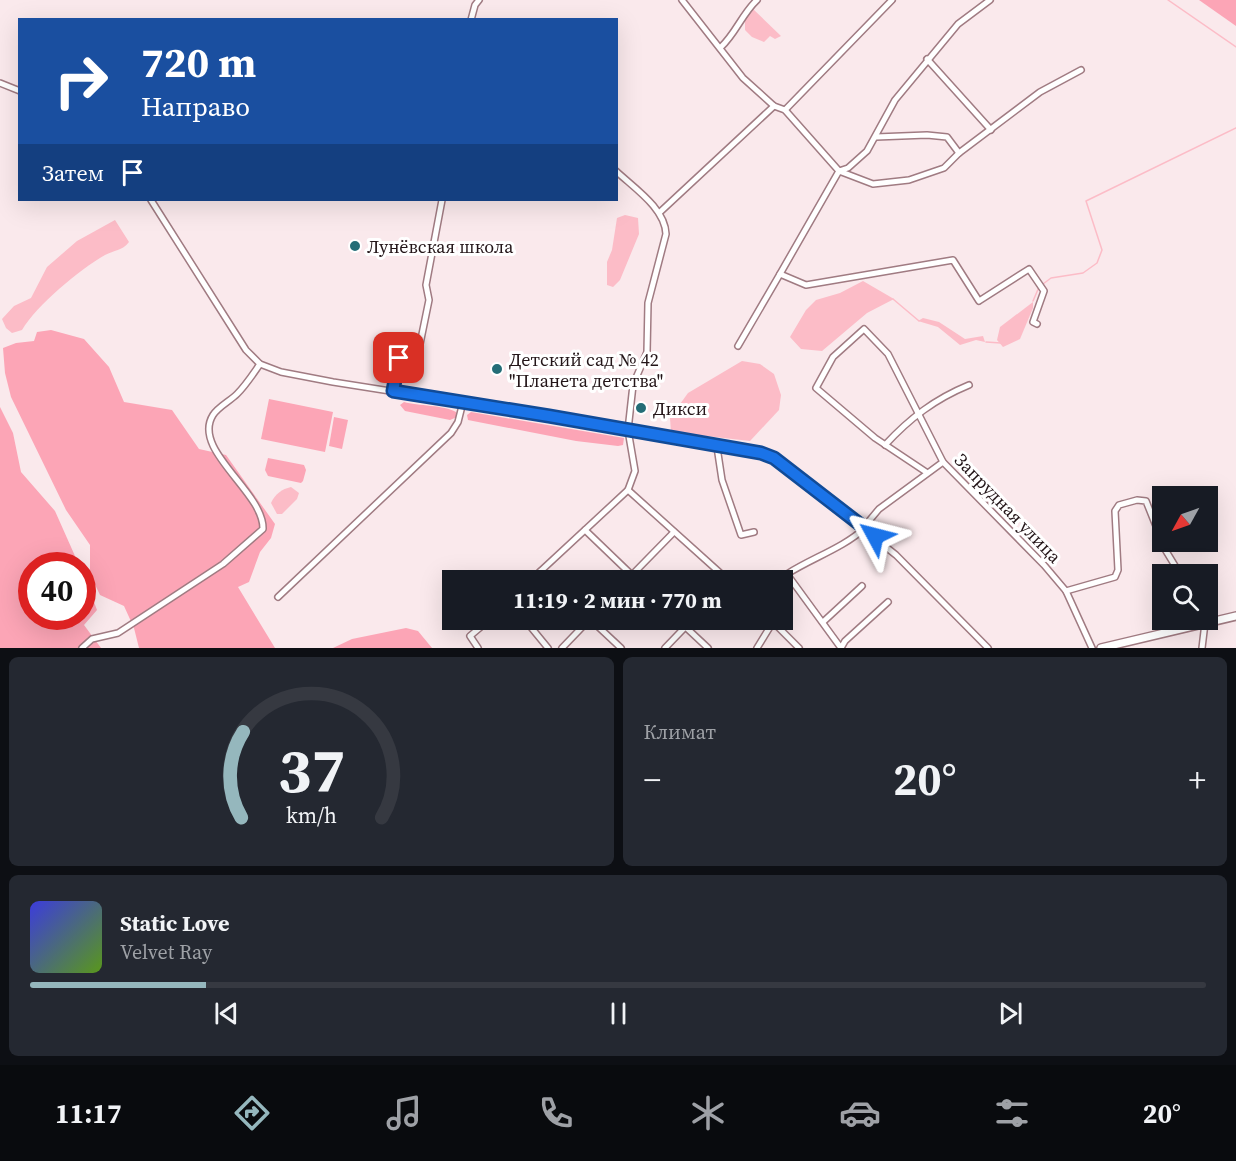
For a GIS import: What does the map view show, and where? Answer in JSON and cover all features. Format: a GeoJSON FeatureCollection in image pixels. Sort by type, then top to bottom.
{"type":"FeatureCollection","features":[{"type":"Feature","properties":{"kind":"main road"},"geometry":{"type":"LineString","coordinates":[[1218,619],[1236,616]]}},
{"type":"Feature","properties":{"kind":"main road"},"geometry":{"type":"LineString","coordinates":[[1101,648],[1170,630]]}},
{"type":"Feature","properties":{"kind":"street"},"geometry":{"type":"LineString","coordinates":[[472,18],[479,0]]}},
{"type":"Feature","properties":{"kind":"street"},"geometry":{"type":"LineString","coordinates":[[682,0],[721,46],[728,60],[743,78],[774,106],[785,110],[839,171],[863,182],[889,183],[921,177],[944,168],[959,153],[1040,92],[1081,70]]}},
{"type":"Feature","properties":{"kind":"street"},"geometry":{"type":"LineString","coordinates":[[721,46],[731,37],[747,9],[757,0]]}},
{"type":"Feature","properties":{"kind":"street"},"geometry":{"type":"LineString","coordinates":[[785,110],[892,0]]}},
{"type":"Feature","properties":{"kind":"street"},"geometry":{"type":"LineString","coordinates":[[738,346],[839,171],[848,168],[867,151],[895,100],[927,59],[958,24],[990,0]]}},
{"type":"Feature","properties":{"kind":"street"},"geometry":{"type":"LineString","coordinates":[[927,59],[991,130]]}},
{"type":"Feature","properties":{"kind":"street"},"geometry":{"type":"LineString","coordinates":[[0,83],[18,90]]}},
{"type":"Feature","properties":{"kind":"street"},"geometry":{"type":"LineString","coordinates":[[659,213],[774,106]]}},
{"type":"Feature","properties":{"kind":"street"},"geometry":{"type":"LineString","coordinates":[[876,137],[927,135],[947,137],[959,153]]}},
{"type":"Feature","properties":{"kind":"street"},"geometry":{"type":"LineString","coordinates":[[542,570],[628,490],[635,471],[628,430],[633,385],[646,352],[648,303],[666,234],[665,222],[659,213],[618,173]]}},
{"type":"Feature","properties":{"kind":"street"},"geometry":{"type":"LineString","coordinates":[[152,201],[246,350],[260,364],[281,372],[761,453],[774,458],[896,555],[987,648]]}},
{"type":"Feature","properties":{"kind":"street"},"geometry":{"type":"LineString","coordinates":[[393,391],[401,342],[420,344],[429,300],[426,285],[442,201]]}},
{"type":"Feature","properties":{"kind":"street"},"geometry":{"type":"LineString","coordinates":[[780,273],[806,285],[953,260],[979,301],[1029,269],[1044,291],[1033,322],[1036,324]]}},
{"type":"Feature","properties":{"kind":"street","name":"Запрудная улица"},"geometry":{"type":"LineString","coordinates":[[885,445],[816,388],[834,357],[864,329],[888,354],[942,462],[1044,565],[1066,591],[1092,648]]}},
{"type":"Feature","properties":{"kind":"street"},"geometry":{"type":"LineString","coordinates":[[82,648],[92,639],[118,633],[213,571],[263,529],[263,520],[249,494],[212,447],[209,429],[213,416],[239,392],[260,364]]}},
{"type":"Feature","properties":{"kind":"street"},"geometry":{"type":"LineString","coordinates":[[926,472],[885,445],[919,412],[940,398],[969,385]]}},
{"type":"Feature","properties":{"kind":"street"},"geometry":{"type":"LineString","coordinates":[[278,597],[451,434],[458,422],[464,402]]}},
{"type":"Feature","properties":{"kind":"street"},"geometry":{"type":"LineString","coordinates":[[717,447],[722,480],[741,535],[754,532]]}},
{"type":"Feature","properties":{"kind":"street"},"geometry":{"type":"LineString","coordinates":[[888,602],[845,640],[841,648],[787,574],[826,551],[853,539],[879,509],[942,462]]}},
{"type":"Feature","properties":{"kind":"street"},"geometry":{"type":"LineString","coordinates":[[628,490],[717,570]]}},
{"type":"Feature","properties":{"kind":"street"},"geometry":{"type":"LineString","coordinates":[[1066,591],[1115,577],[1118,570],[1115,511],[1119,505],[1137,500],[1146,501],[1166,551],[1174,564]]}},
{"type":"Feature","properties":{"kind":"street"},"geometry":{"type":"LineString","coordinates":[[585,530],[622,570]]}},
{"type":"Feature","properties":{"kind":"street"},"geometry":{"type":"LineString","coordinates":[[637,570],[674,531]]}},
{"type":"Feature","properties":{"kind":"street"},"geometry":{"type":"LineString","coordinates":[[822,622],[862,586]]}},
{"type":"Feature","properties":{"kind":"street"},"geometry":{"type":"LineString","coordinates":[[477,630],[470,636],[478,648]]}},
{"type":"Feature","properties":{"kind":"street"},"geometry":{"type":"LineString","coordinates":[[533,630],[548,648]]}},
{"type":"Feature","properties":{"kind":"street"},"geometry":{"type":"LineString","coordinates":[[562,648],[580,630]]}},
{"type":"Feature","properties":{"kind":"street"},"geometry":{"type":"LineString","coordinates":[[601,630],[621,648]]}},
{"type":"Feature","properties":{"kind":"street"},"geometry":{"type":"LineString","coordinates":[[665,648],[682,630]]}},
{"type":"Feature","properties":{"kind":"street"},"geometry":{"type":"LineString","coordinates":[[688,630],[708,648]]}},
{"type":"Feature","properties":{"kind":"street"},"geometry":{"type":"LineString","coordinates":[[757,648],[767,630]]}},
{"type":"Feature","properties":{"kind":"street"},"geometry":{"type":"LineString","coordinates":[[781,630],[799,648]]}},
{"type":"Feature","properties":{"kind":"street"},"geometry":{"type":"LineString","coordinates":[[1202,648],[1203,630]]}},
{"type":"Feature","properties":{"kind":"shaded area"},"geometry":{"type":"Polygon","coordinates":[[[1199,0],[1236,0],[1236,26],[1199,0]]]}},
{"type":"Feature","properties":{"kind":"shaded area"},"geometry":{"type":"Polygon","coordinates":[[[753,9],[781,36],[775,39],[770,36],[764,42],[752,37],[745,30],[745,19],[753,9]]]}},
{"type":"Feature","properties":{"kind":"shaded area"},"geometry":{"type":"Polygon","coordinates":[[[625,215],[638,218],[639,234],[620,280],[613,287],[607,285],[607,262],[612,250],[617,218],[625,215]]]}},
{"type":"Feature","properties":{"kind":"shaded area"},"geometry":{"type":"Polygon","coordinates":[[[115,220],[129,242],[126,245],[105,255],[71,279],[48,299],[22,330],[12,333],[6,328],[2,319],[14,306],[31,298],[47,267],[77,241],[115,220]]]}},
{"type":"Feature","properties":{"kind":"shaded area"},"geometry":{"type":"Polygon","coordinates":[[[863,281],[894,299],[867,313],[822,351],[801,349],[790,337],[806,310],[816,300],[840,293],[863,281]]]}},
{"type":"Feature","properties":{"kind":"shaded area"},"geometry":{"type":"Polygon","coordinates":[[[1033,302],[1033,308],[1020,339],[1003,347],[997,340],[1000,327],[1033,302]]]}},
{"type":"Feature","properties":{"kind":"shaded area"},"geometry":{"type":"Polygon","coordinates":[[[923,318],[939,322],[965,339],[983,336],[985,342],[976,340],[960,345],[938,327],[918,321],[923,318]]]}},
{"type":"Feature","properties":{"kind":"shaded area"},"geometry":{"type":"Polygon","coordinates":[[[51,330],[84,339],[109,367],[124,402],[172,410],[199,449],[226,455],[275,524],[271,538],[260,552],[249,582],[238,587],[275,648],[139,648],[134,628],[124,606],[100,595],[96,587],[96,552],[90,552],[90,545],[66,510],[11,397],[5,373],[3,348],[16,343],[34,341],[37,332],[51,330]]]}},
{"type":"Feature","properties":{"kind":"shaded area"},"geometry":{"type":"Polygon","coordinates":[[[742,361],[760,364],[774,374],[781,395],[779,410],[750,441],[671,432],[670,418],[688,393],[742,361]]]}},
{"type":"Feature","properties":{"kind":"shaded area"},"geometry":{"type":"Polygon","coordinates":[[[269,399],[333,412],[325,452],[261,439],[269,399]]]}},
{"type":"Feature","properties":{"kind":"shaded area"},"geometry":{"type":"Polygon","coordinates":[[[404,402],[451,410],[456,412],[457,417],[450,420],[405,411],[400,405],[404,402]]]}},
{"type":"Feature","properties":{"kind":"shaded area"},"geometry":{"type":"Polygon","coordinates":[[[0,407],[13,433],[21,472],[55,511],[73,552],[18,552],[18,630],[88,630],[101,648],[0,648],[0,407]]]}},
{"type":"Feature","properties":{"kind":"shaded area"},"geometry":{"type":"Polygon","coordinates":[[[471,412],[624,438],[623,445],[576,441],[468,420],[467,415],[471,412]]]}},
{"type":"Feature","properties":{"kind":"shaded area"},"geometry":{"type":"Polygon","coordinates":[[[334,417],[348,420],[342,449],[329,446],[334,417]]]}},
{"type":"Feature","properties":{"kind":"shaded area"},"geometry":{"type":"Polygon","coordinates":[[[268,458],[304,465],[306,470],[303,481],[301,483],[268,476],[265,470],[268,458]]]}},
{"type":"Feature","properties":{"kind":"shaded area"},"geometry":{"type":"Polygon","coordinates":[[[291,487],[299,493],[297,499],[282,514],[277,514],[271,503],[279,492],[291,487]]]}},
{"type":"Feature","properties":{"kind":"shaded area"},"geometry":{"type":"Polygon","coordinates":[[[406,628],[418,631],[432,648],[333,648],[352,639],[406,628]]]}},
{"type":"Feature","properties":{"kind":"waterway"},"geometry":{"type":"LineString","coordinates":[[1168,0],[1236,47]]}},
{"type":"Feature","properties":{"kind":"waterway"},"geometry":{"type":"LineString","coordinates":[[1043,284],[1051,278],[1083,273],[1097,263],[1102,250],[1086,201],[1236,128]]}},
{"type":"Feature","properties":{"kind":"waterway"},"geometry":{"type":"LineString","coordinates":[[1033,301],[1039,287]]}},
{"type":"Feature","properties":{"kind":"waterway"},"geometry":{"type":"LineString","coordinates":[[893,299],[919,321]]}},
{"type":"Feature","properties":{"kind":"waterway"},"geometry":{"type":"LineString","coordinates":[[986,342],[1001,343]]}},
{"type":"Feature","properties":{"kind":"place","name":"Лунёвская школа"},"geometry":{"type":"Point","coordinates":[355,246]}},
{"type":"Feature","properties":{"kind":"place","name":"Детский сад № 42 \"Планета детства\""},"geometry":{"type":"Point","coordinates":[497,369]}},
{"type":"Feature","properties":{"kind":"place","name":"Дикси"},"geometry":{"type":"Point","coordinates":[641,408]}},
{"type":"Feature","properties":{"kind":"route"},"geometry":{"type":"LineString","coordinates":[[399,358],[393,391],[761,453],[786,465],[875,536]]}}]}
